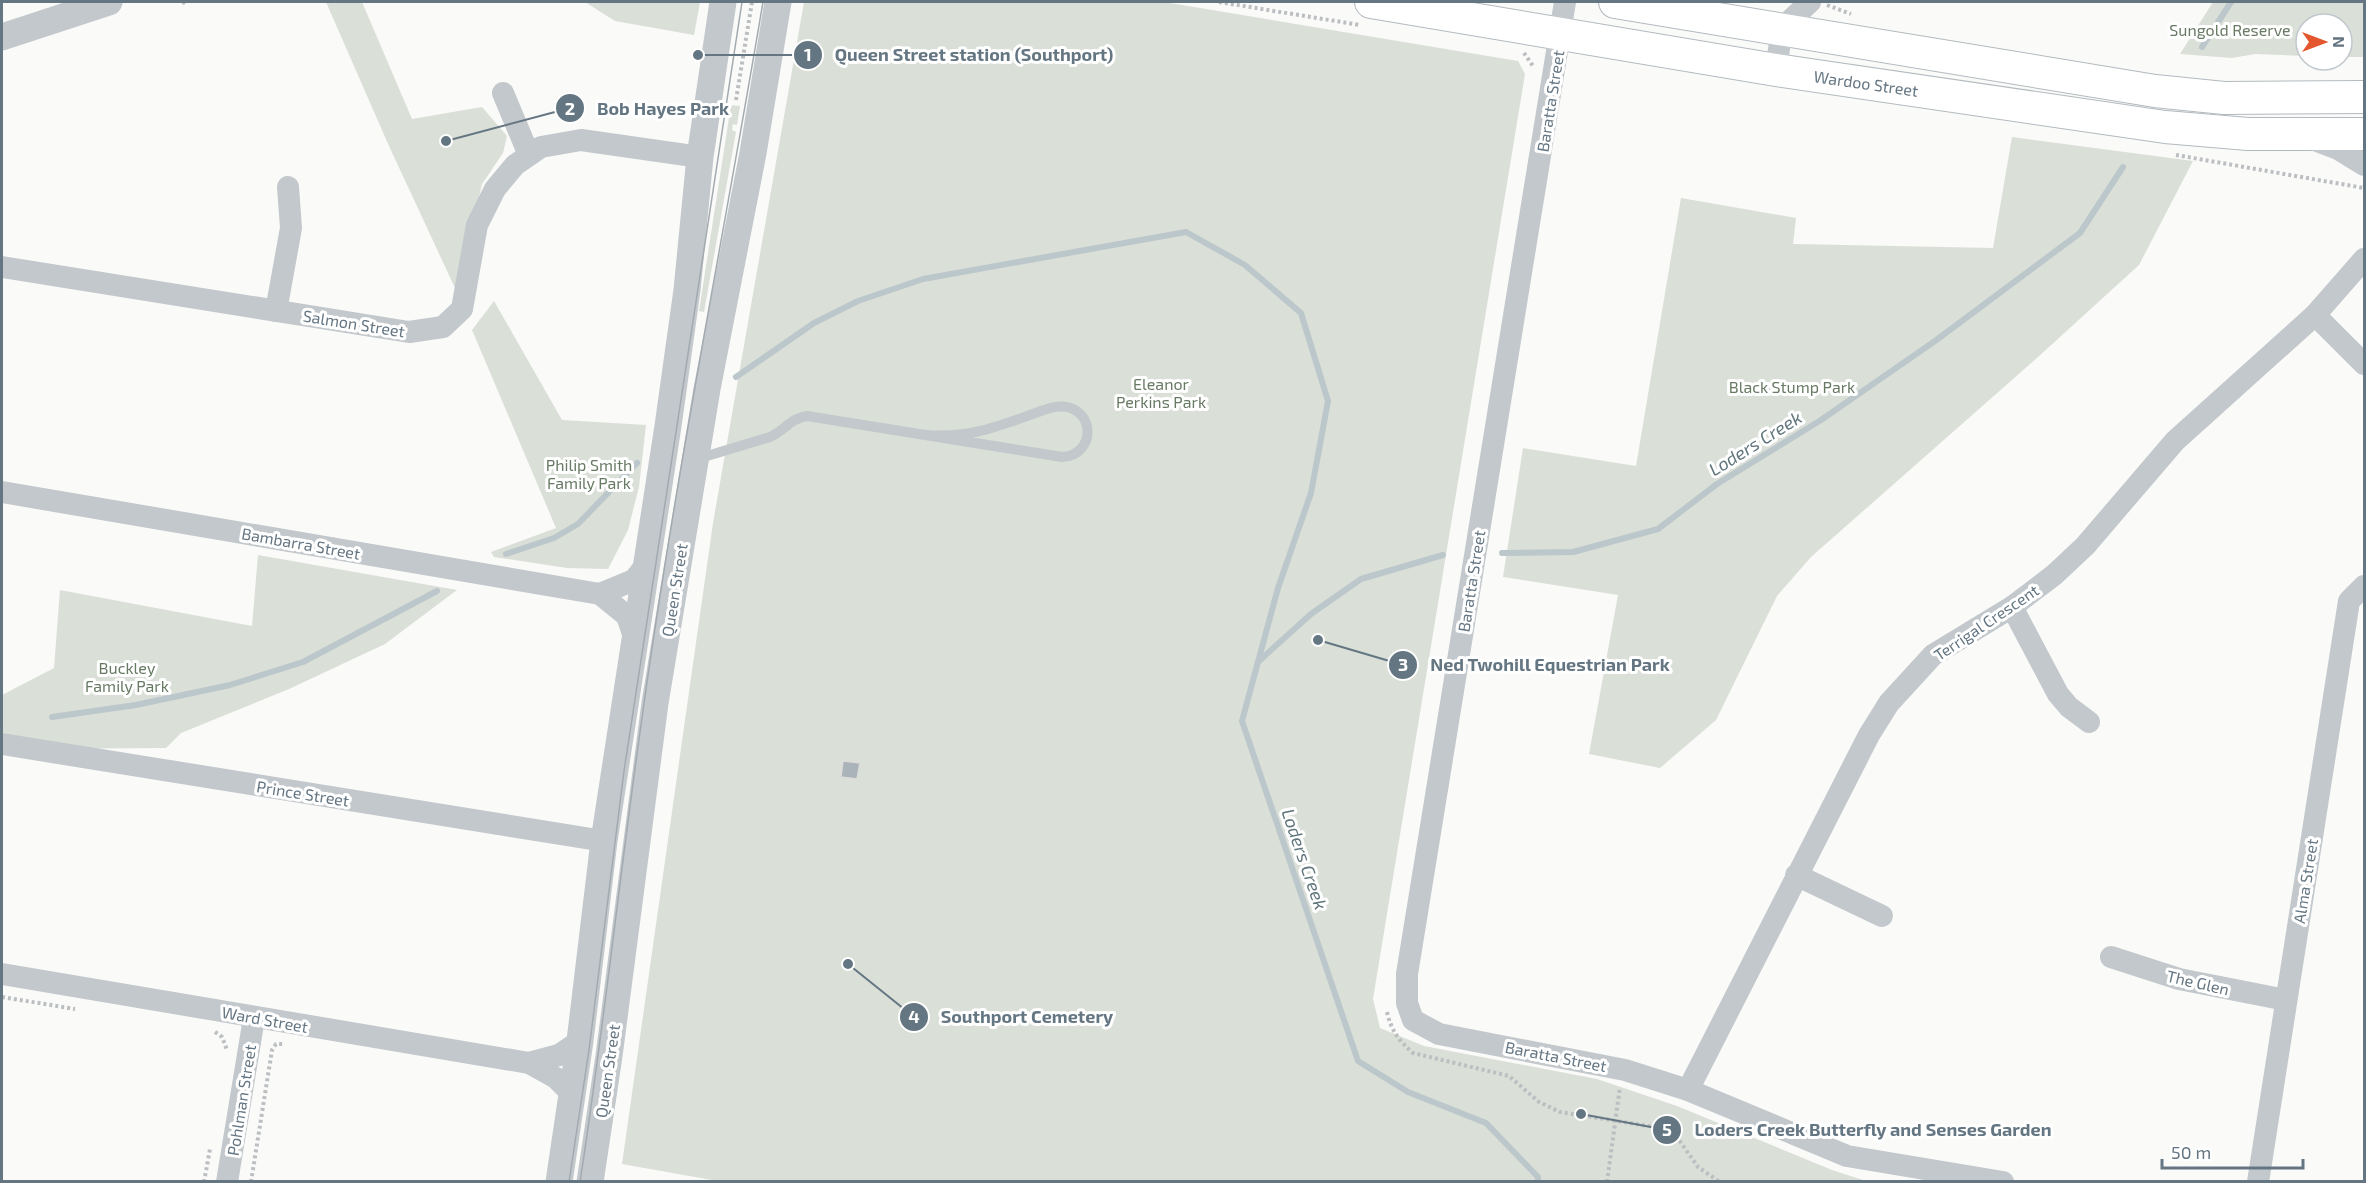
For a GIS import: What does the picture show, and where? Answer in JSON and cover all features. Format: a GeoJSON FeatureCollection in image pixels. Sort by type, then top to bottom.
{"type":"FeatureCollection","features":[{"type":"Feature","properties":{"kind":"main road","name":"Wardoo Street"},"geometry":{"type":"LineString","coordinates":[[1371,2],[1776,70],[2165,127],[2248,134],[2364,134]]}},
{"type":"Feature","properties":{"kind":"main road"},"geometry":{"type":"LineString","coordinates":[[1615,2],[2183,94],[2224,98],[2364,97]]}},
{"type":"Feature","properties":{"kind":"street"},"geometry":{"type":"LineString","coordinates":[[2,37],[109,2]]}},
{"type":"Feature","properties":{"kind":"street","name":"Queen Street"},"geometry":{"type":"LineString","coordinates":[[559,1182],[580,1041],[604,841],[684,313],[700,157],[723,2]]}},
{"type":"Feature","properties":{"kind":"street","name":"Queen Street"},"geometry":{"type":"LineString","coordinates":[[590,1182],[609,1056],[655,703],[717,331],[753,153],[778,2]]}},
{"type":"Feature","properties":{"kind":"street","name":"Baratta Street"},"geometry":{"type":"LineString","coordinates":[[1566,2],[1407,974],[1407,1003],[1413,1020],[1439,1034],[1623,1069],[1688,1090],[1847,1156],[2003,1182]]}},
{"type":"Feature","properties":{"kind":"street"},"geometry":{"type":"LineString","coordinates":[[1776,70],[1782,28],[1810,2]]}},
{"type":"Feature","properties":{"kind":"street"},"geometry":{"type":"LineString","coordinates":[[503,93],[530,155]]}},
{"type":"Feature","properties":{"kind":"street"},"geometry":{"type":"LineString","coordinates":[[2301,135],[2338,149],[2364,165]]}},
{"type":"Feature","properties":{"kind":"street","name":"Salmon Street"},"geometry":{"type":"LineString","coordinates":[[2,267],[410,332],[443,327],[462,309],[477,225],[495,189],[515,165],[541,147],[581,140],[700,157]]}},
{"type":"Feature","properties":{"kind":"street"},"geometry":{"type":"LineString","coordinates":[[276,311],[291,228],[288,187]]}},
{"type":"Feature","properties":{"kind":"street","name":"Terrigal Crescent"},"geometry":{"type":"LineString","coordinates":[[1688,1090],[1796,875],[1869,735],[1889,703],[1933,656],[2012,607],[2054,575],[2085,546],[2175,441],[2314,315],[2364,259]]}},
{"type":"Feature","properties":{"kind":"street"},"geometry":{"type":"LineString","coordinates":[[2314,315],[2364,364]]}},
{"type":"Feature","properties":{"kind":"street","name":"Bambarra Street"},"geometry":{"type":"LineString","coordinates":[[2,492],[600,594],[627,616],[634,637]]}},
{"type":"Feature","properties":{"kind":"street"},"geometry":{"type":"LineString","coordinates":[[600,594],[634,580],[645,566]]}},
{"type":"Feature","properties":{"kind":"street","name":"Alma Street"},"geometry":{"type":"LineString","coordinates":[[2258,1182],[2349,601],[2364,586]]}},
{"type":"Feature","properties":{"kind":"street"},"geometry":{"type":"LineString","coordinates":[[2012,607],[2058,694],[2069,708],[2090,722]]}},
{"type":"Feature","properties":{"kind":"street","name":"Prince Street"},"geometry":{"type":"LineString","coordinates":[[2,744],[604,841]]}},
{"type":"Feature","properties":{"kind":"street"},"geometry":{"type":"LineString","coordinates":[[1796,875],[1882,916]]}},
{"type":"Feature","properties":{"kind":"street","name":"The Glen"},"geometry":{"type":"LineString","coordinates":[[2111,957],[2179,979],[2286,1000]]}},
{"type":"Feature","properties":{"kind":"street","name":"Ward Street"},"geometry":{"type":"LineString","coordinates":[[2,974],[530,1063],[556,1078],[573,1094]]}},
{"type":"Feature","properties":{"kind":"street","name":"Pohlman Street"},"geometry":{"type":"LineString","coordinates":[[227,1182],[254,1018]]}},
{"type":"Feature","properties":{"kind":"street","name":"Ward Street"},"geometry":{"type":"LineString","coordinates":[[530,1063],[559,1055],[580,1041]]}},
{"type":"Feature","properties":{"kind":"lane"},"geometry":{"type":"LineString","coordinates":[[695,459],[713,456],[770,437],[781,432],[796,418],[804,416],[1065,457],[1082,448],[1088,431],[1087,423],[1081,413],[1072,408],[1063,407],[1050,408],[970,435],[950,437],[926,435]]}},
{"type":"Feature","properties":{"kind":"path"},"geometry":{"type":"LineString","coordinates":[[736,100],[753,2]]}},
{"type":"Feature","properties":{"kind":"path"},"geometry":{"type":"LineString","coordinates":[[1818,2],[1860,17]]}},
{"type":"Feature","properties":{"kind":"path"},"geometry":{"type":"LineString","coordinates":[[2,997],[81,1010]]}},
{"type":"Feature","properties":{"kind":"path"},"geometry":{"type":"LineString","coordinates":[[205,1030],[216,1032],[222,1037],[227,1050],[226,1057]]}},
{"type":"Feature","properties":{"kind":"path"},"geometry":{"type":"LineString","coordinates":[[251,1182],[272,1050],[276,1044],[293,1046]]}},
{"type":"Feature","properties":{"kind":"path"},"geometry":{"type":"LineString","coordinates":[[1607,1182],[1623,1069]]}},
{"type":"Feature","properties":{"kind":"path"},"geometry":{"type":"LineString","coordinates":[[204,1182],[212,1138]]}},
{"type":"Feature","properties":{"kind":"green space"},"geometry":{"type":"Polygon","coordinates":[[[326,2],[362,2],[412,119],[482,107],[507,136],[503,153],[482,184],[465,257],[455,288],[389,146],[326,2]]]}},
{"type":"Feature","properties":{"kind":"green space"},"geometry":{"type":"Polygon","coordinates":[[[585,2],[700,2],[694,35],[615,21],[585,2]]]}},
{"type":"Feature","properties":{"kind":"green space","name":"Eleanor Perkins Park"},"geometry":{"type":"Polygon","coordinates":[[[804,2],[1164,2],[1518,61],[1525,74],[1373,999],[1380,1028],[1424,1046],[1597,1079],[1677,1106],[1863,1181],[723,1182],[622,1164],[713,523],[804,2]]]}},
{"type":"Feature","properties":{"kind":"green space","name":"Sungold Reserve"},"geometry":{"type":"Polygon","coordinates":[[[2213,2],[2364,2],[2364,57],[2354,57],[2354,12],[2294,12],[2294,56],[2255,54],[2232,58],[2180,54],[2213,2]]]}},
{"type":"Feature","properties":{"kind":"green space"},"geometry":{"type":"Polygon","coordinates":[[[731,105],[740,106],[737,125],[733,124],[732,130],[736,132],[704,312],[699,311],[731,105]]]}},
{"type":"Feature","properties":{"kind":"green space","name":"Black Stump Park"},"geometry":{"type":"Polygon","coordinates":[[[2012,137],[2193,161],[2139,265],[1811,557],[1777,596],[1716,720],[1660,768],[1589,754],[1618,595],[1503,577],[1523,448],[1636,466],[1681,198],[1796,218],[1793,244],[1993,248],[2012,137]]]}},
{"type":"Feature","properties":{"kind":"green space","name":"Philip Smith Family Park"},"geometry":{"type":"Polygon","coordinates":[[[494,301],[562,420],[646,425],[639,487],[628,530],[608,569],[567,568],[494,557],[491,552],[556,528],[472,330],[494,301]]]}},
{"type":"Feature","properties":{"kind":"green space","name":"Buckley Family Park"},"geometry":{"type":"Polygon","coordinates":[[[258,555],[457,590],[385,644],[289,689],[181,733],[166,748],[27,749],[2,744],[2,695],[54,668],[60,590],[252,626],[258,555]]]}},
{"type":"Feature","properties":{"kind":"building"},"geometry":{"type":"Polygon","coordinates":[[[843,761],[860,763],[857,779],[841,777],[843,761]]]}},
{"type":"Feature","properties":{"kind":"waterway","name":"Loders Creek"},"geometry":{"type":"LineString","coordinates":[[2202,47],[2231,2]]}},
{"type":"Feature","properties":{"kind":"waterway","name":"Loders Creek"},"geometry":{"type":"LineString","coordinates":[[1502,553],[1573,552],[1658,529],[1717,484],[1821,420],[1935,341],[2080,233],[2123,167]]}},
{"type":"Feature","properties":{"kind":"waterway"},"geometry":{"type":"LineString","coordinates":[[736,377],[814,323],[858,301],[923,279],[1186,232],[1245,265],[1301,313],[1328,401],[1311,493],[1278,588],[1242,721],[1358,1061],[1408,1092],[1486,1123],[1538,1177],[1538,1182]]}},
{"type":"Feature","properties":{"kind":"waterway"},"geometry":{"type":"LineString","coordinates":[[506,554],[554,538],[578,524],[637,463]]}},
{"type":"Feature","properties":{"kind":"waterway","name":"Loders Creek"},"geometry":{"type":"LineString","coordinates":[[1259,661],[1311,614],[1361,579],[1443,555]]}},
{"type":"Feature","properties":{"kind":"waterway"},"geometry":{"type":"LineString","coordinates":[[52,717],[136,705],[230,685],[303,662],[437,591]]}},
{"type":"Feature","properties":{"kind":"tram line"},"geometry":{"type":"LineString","coordinates":[[569,1182],[589,1050],[624,771],[742,2]]}},
{"type":"Feature","properties":{"kind":"tram line"},"geometry":{"type":"LineString","coordinates":[[580,1182],[655,628],[684,449],[763,2]]}},
{"type":"Feature","properties":{"kind":"place","name":"Queen Street station (Southport)"},"geometry":{"type":"Point","coordinates":[698,55]}},
{"type":"Feature","properties":{"kind":"place","name":"Bob Hayes Park"},"geometry":{"type":"Point","coordinates":[446,141]}},
{"type":"Feature","properties":{"kind":"place","name":"Ned Twohill Equestrian Park"},"geometry":{"type":"Point","coordinates":[1318,640]}},
{"type":"Feature","properties":{"kind":"place","name":"Southport Cemetery"},"geometry":{"type":"Point","coordinates":[848,964]}},
{"type":"Feature","properties":{"kind":"place","name":"Loders Creek Butterfly and Senses Garden"},"geometry":{"type":"Point","coordinates":[1581,1114]}}]}
